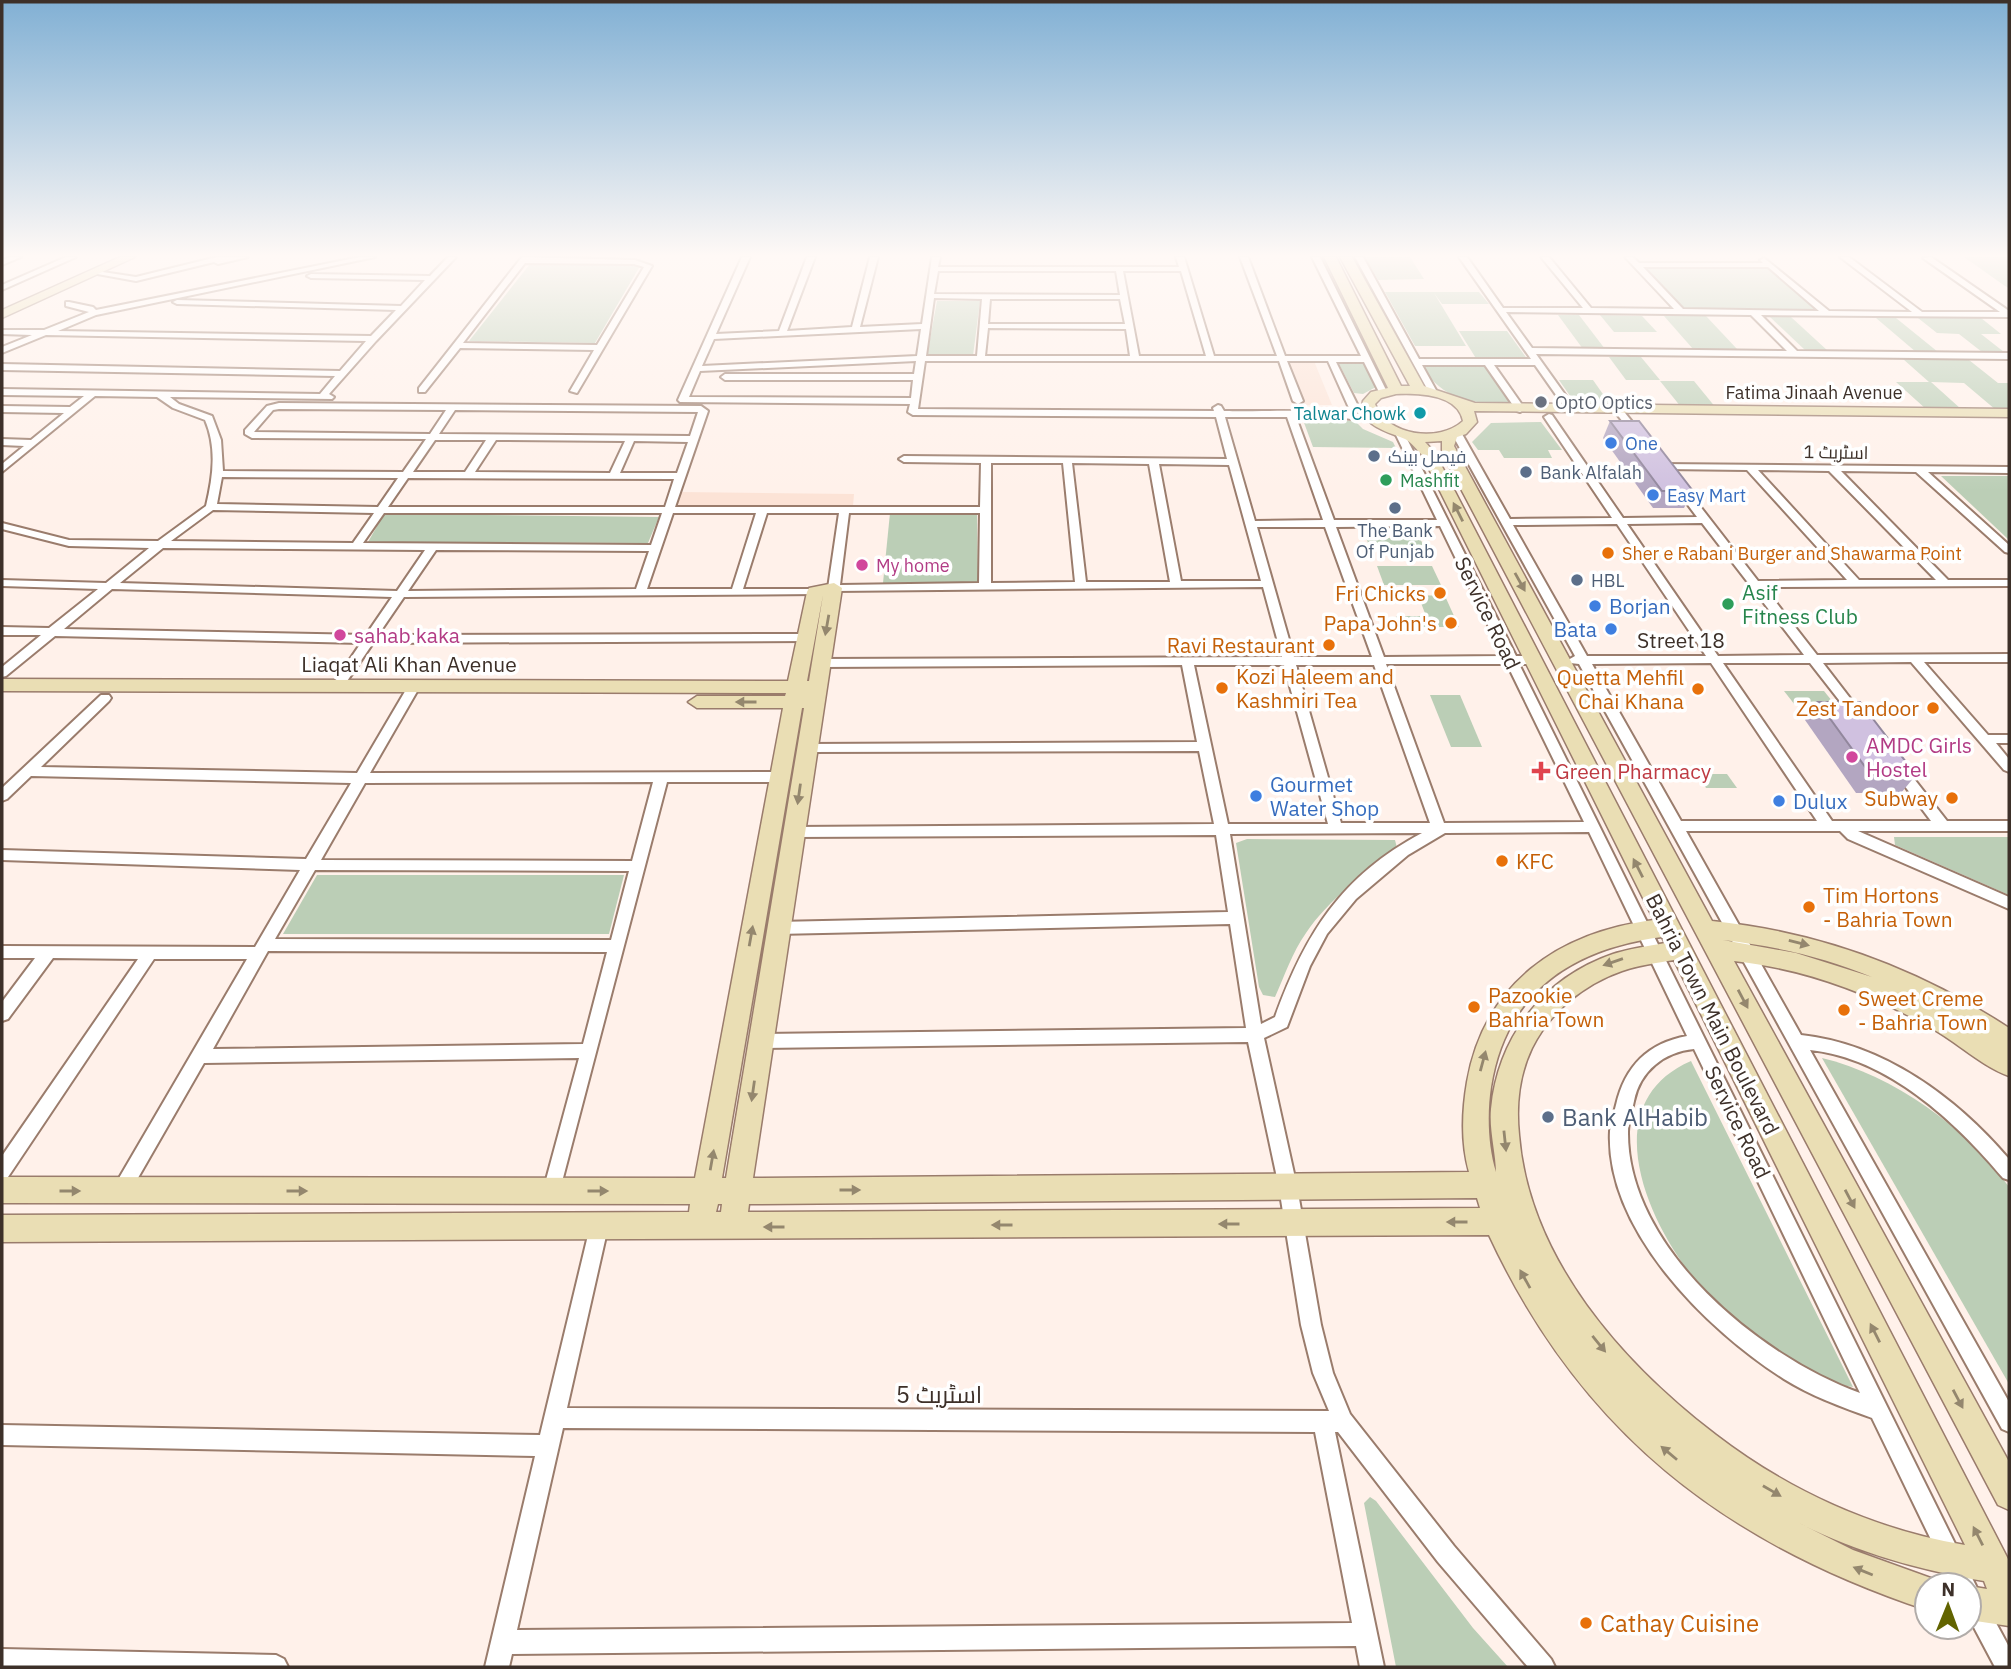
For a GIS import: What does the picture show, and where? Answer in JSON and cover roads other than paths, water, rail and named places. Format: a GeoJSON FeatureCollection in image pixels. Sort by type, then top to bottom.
{"type":"FeatureCollection","features":[{"type":"Feature","properties":{"kind":"street"},"geometry":{"type":"LineString","coordinates":[[2,350],[34,335]]}},
{"type":"Feature","properties":{"kind":"street"},"geometry":{"type":"LineString","coordinates":[[177,335],[373,339]]}},
{"type":"Feature","properties":{"kind":"street"},"geometry":{"type":"LineString","coordinates":[[322,397],[377,335]]}},
{"type":"Feature","properties":{"kind":"street"},"geometry":{"type":"LineString","coordinates":[[422,390],[465,335]]}},
{"type":"Feature","properties":{"kind":"street"},"geometry":{"type":"LineString","coordinates":[[574,391],[608,335]]}},
{"type":"Feature","properties":{"kind":"street"},"geometry":{"type":"LineString","coordinates":[[683,400],[710,337],[761,335]]}},
{"type":"Feature","properties":{"kind":"street"},"geometry":{"type":"LineString","coordinates":[[914,406],[925,335]]}},
{"type":"Feature","properties":{"kind":"street"},"geometry":{"type":"LineString","coordinates":[[981,358],[983,335]]}},
{"type":"Feature","properties":{"kind":"street"},"geometry":{"type":"LineString","coordinates":[[1131,335],[1135,358]]}},
{"type":"Feature","properties":{"kind":"street"},"geometry":{"type":"LineString","coordinates":[[1204,335],[1211,359]]}},
{"type":"Feature","properties":{"kind":"street"},"geometry":{"type":"LineString","coordinates":[[1275,335],[1298,401]]}},
{"type":"Feature","properties":{"kind":"street"},"geometry":{"type":"LineString","coordinates":[[1354,335],[1366,359],[1390,391]]}},
{"type":"Feature","properties":{"kind":"street"},"geometry":{"type":"LineString","coordinates":[[1365,335],[1390,391]]}},
{"type":"Feature","properties":{"kind":"street"},"geometry":{"type":"LineString","coordinates":[[1392,335],[1426,391]]}},
{"type":"Feature","properties":{"kind":"street"},"geometry":{"type":"LineString","coordinates":[[1401,335],[1416,362],[1426,391]]}},
{"type":"Feature","properties":{"kind":"street"},"geometry":{"type":"LineString","coordinates":[[1518,335],[1571,410]]}},
{"type":"Feature","properties":{"kind":"street"},"geometry":{"type":"LineString","coordinates":[[1776,335],[1795,354]]}},
{"type":"Feature","properties":{"kind":"street"},"geometry":{"type":"LineString","coordinates":[[457,345],[601,348]]}},
{"type":"Feature","properties":{"kind":"street"},"geometry":{"type":"LineString","coordinates":[[1530,352],[2009,356]]}},
{"type":"Feature","properties":{"kind":"street"},"geometry":{"type":"LineString","coordinates":[[694,373],[921,359],[1366,359]]}},
{"type":"Feature","properties":{"kind":"street"},"geometry":{"type":"LineString","coordinates":[[1331,359],[1354,408]]}},
{"type":"Feature","properties":{"kind":"street"},"geometry":{"type":"LineString","coordinates":[[1416,362],[1537,362]]}},
{"type":"Feature","properties":{"kind":"street"},"geometry":{"type":"LineString","coordinates":[[1489,362],[1520,410]]}},
{"type":"Feature","properties":{"kind":"street"},"geometry":{"type":"LineString","coordinates":[[2,366],[344,374]]}},
{"type":"Feature","properties":{"kind":"street"},"geometry":{"type":"LineString","coordinates":[[694,373],[918,377]]}},
{"type":"Feature","properties":{"kind":"street"},"geometry":{"type":"LineString","coordinates":[[2,391],[683,400],[1219,411],[1354,408],[1368,404],[1390,391],[1426,391]]}},
{"type":"Feature","properties":{"kind":"street","name":"Fatima Jinaah Avenue"},"geometry":{"type":"LineString","coordinates":[[1426,391],[1474,407],[1520,410],[2009,422]]}},
{"type":"Feature","properties":{"kind":"street"},"geometry":{"type":"LineString","coordinates":[[2,469],[93,393]]}},
{"type":"Feature","properties":{"kind":"street"},"geometry":{"type":"LineString","coordinates":[[159,394],[176,406],[209,418],[217,432],[218,474],[211,508]]}},
{"type":"Feature","properties":{"kind":"street"},"geometry":{"type":"LineString","coordinates":[[1458,402],[1468,412],[1459,430],[1572,660],[1674,826],[2008,1417]]}},
{"type":"Feature","properties":{"kind":"street"},"geometry":{"type":"LineString","coordinates":[[1368,404],[1369,412],[1375,420]]}},
{"type":"Feature","properties":{"kind":"street"},"geometry":{"type":"LineString","coordinates":[[640,593],[678,475],[703,411],[701,409],[274,406],[248,432],[252,435],[692,439]]}},
{"type":"Feature","properties":{"kind":"street"},"geometry":{"type":"LineString","coordinates":[[355,547],[453,407]]}},
{"type":"Feature","properties":{"kind":"street"},"geometry":{"type":"LineString","coordinates":[[2,409],[72,410]]}},
{"type":"Feature","properties":{"kind":"street"},"geometry":{"type":"LineString","coordinates":[[1219,411],[1353,415],[1375,420],[1406,435]]}},
{"type":"Feature","properties":{"kind":"street"},"geometry":{"type":"LineString","coordinates":[[1219,411],[1292,661],[1336,829]]}},
{"type":"Feature","properties":{"kind":"street","name":"Fatima Jinaah Avenue"},"geometry":{"type":"LineString","coordinates":[[1406,435],[1459,430],[1487,417],[2009,413]]}},
{"type":"Feature","properties":{"kind":"street"},"geometry":{"type":"LineString","coordinates":[[1621,414],[1862,721]]}},
{"type":"Feature","properties":{"kind":"street"},"geometry":{"type":"LineString","coordinates":[[1290,415],[1440,830]]}},
{"type":"Feature","properties":{"kind":"street"},"geometry":{"type":"LineString","coordinates":[[1549,417],[1618,522],[1714,659],[1836,826],[2009,903]]}},
{"type":"Feature","properties":{"kind":"street","name":"Bahria Town Main Boulevard"},"geometry":{"type":"LineString","coordinates":[[1459,430],[1447,446],[1449,453],[1572,660],[1712,939],[2009,1494]]}},
{"type":"Feature","properties":{"kind":"street","name":"Bahria Town Main Boulevard"},"geometry":{"type":"LineString","coordinates":[[1406,435],[1428,453],[1522,660],[1662,939],[2009,1596]]}},
{"type":"Feature","properties":{"kind":"street","name":"Service Road"},"geometry":{"type":"LineString","coordinates":[[1406,435],[1443,523],[1522,660],[1593,827],[1662,939],[1698,1042],[1957,1571]]}},
{"type":"Feature","properties":{"kind":"street"},"geometry":{"type":"LineString","coordinates":[[468,475],[493,437]]}},
{"type":"Feature","properties":{"kind":"street"},"geometry":{"type":"LineString","coordinates":[[614,475],[631,438]]}},
{"type":"Feature","properties":{"kind":"street"},"geometry":{"type":"LineString","coordinates":[[2,442],[33,443]]}},
{"type":"Feature","properties":{"kind":"street","name":"اسٹریٹ 1"},"geometry":{"type":"LineString","coordinates":[[1655,456],[1749,467],[2009,470]]}},
{"type":"Feature","properties":{"kind":"street"},"geometry":{"type":"LineString","coordinates":[[904,459],[1234,462]]}},
{"type":"Feature","properties":{"kind":"street"},"geometry":{"type":"LineString","coordinates":[[985,587],[986,459]]}},
{"type":"Feature","properties":{"kind":"street"},"geometry":{"type":"LineString","coordinates":[[1067,459],[1081,586]]}},
{"type":"Feature","properties":{"kind":"street"},"geometry":{"type":"LineString","coordinates":[[1154,462],[1176,585]]}},
{"type":"Feature","properties":{"kind":"street"},"geometry":{"type":"LineString","coordinates":[[1749,467],[1856,584]]}},
{"type":"Feature","properties":{"kind":"street"},"geometry":{"type":"LineString","coordinates":[[1832,468],[1946,584]]}},
{"type":"Feature","properties":{"kind":"street"},"geometry":{"type":"LineString","coordinates":[[1919,469],[2009,550]]}},
{"type":"Feature","properties":{"kind":"street"},"geometry":{"type":"LineString","coordinates":[[218,474],[678,475]]}},
{"type":"Feature","properties":{"kind":"street"},"geometry":{"type":"LineString","coordinates":[[2,673],[104,588],[211,508],[984,510]]}},
{"type":"Feature","properties":{"kind":"street"},"geometry":{"type":"LineString","coordinates":[[736,593],[762,511]]}},
{"type":"Feature","properties":{"kind":"street"},"geometry":{"type":"LineString","coordinates":[[732,1227],[806,748],[805,638],[824,590],[844,511]]}},
{"type":"Feature","properties":{"kind":"street"},"geometry":{"type":"LineString","coordinates":[[1506,522],[1706,520]]}},
{"type":"Feature","properties":{"kind":"street"},"geometry":{"type":"LineString","coordinates":[[1252,524],[1443,523]]}},
{"type":"Feature","properties":{"kind":"street"},"geometry":{"type":"LineString","coordinates":[[2,526],[69,543],[158,546],[654,548]]}},
{"type":"Feature","properties":{"kind":"street"},"geometry":{"type":"LineString","coordinates":[[337,687],[432,547]]}},
{"type":"Feature","properties":{"kind":"street"},"geometry":{"type":"LineString","coordinates":[[2,583],[104,588],[399,594],[736,593],[1269,584]]}},
{"type":"Feature","properties":{"kind":"street"},"geometry":{"type":"LineString","coordinates":[[1755,584],[2009,583]]}},
{"type":"Feature","properties":{"kind":"street"},"geometry":{"type":"LineString","coordinates":[[700,1227],[779,777],[805,694],[820,663],[824,590]]}},
{"type":"Feature","properties":{"kind":"street"},"geometry":{"type":"LineString","coordinates":[[2,631],[369,639],[805,638]]}},
{"type":"Feature","properties":{"kind":"street","name":"Street 18"},"geometry":{"type":"LineString","coordinates":[[1572,660],[2009,657]]}},
{"type":"Feature","properties":{"kind":"street"},"geometry":{"type":"LineString","coordinates":[[1914,658],[2009,767]]}},
{"type":"Feature","properties":{"kind":"street"},"geometry":{"type":"LineString","coordinates":[[820,663],[1522,660]]}},
{"type":"Feature","properties":{"kind":"street"},"geometry":{"type":"LineString","coordinates":[[1187,661],[1222,828],[1255,1035],[1289,1187],[1311,1325],[1333,1421],[1372,1667]]}},
{"type":"Feature","properties":{"kind":"street","name":"Liaqat Ali Khan Avenue"},"geometry":{"type":"LineString","coordinates":[[2,685],[166,692],[409,695],[805,694]]}},
{"type":"Feature","properties":{"kind":"street","name":"Liaqat Ali Khan Avenue"},"geometry":{"type":"LineString","coordinates":[[2,696],[105,698],[166,692],[337,687],[409,695]]}},
{"type":"Feature","properties":{"kind":"street"},"geometry":{"type":"LineString","coordinates":[[121,1191],[409,695]]}},
{"type":"Feature","properties":{"kind":"street"},"geometry":{"type":"LineString","coordinates":[[2,796],[105,698]]}},
{"type":"Feature","properties":{"kind":"street"},"geometry":{"type":"LineString","coordinates":[[1985,739],[2009,739]]}},
{"type":"Feature","properties":{"kind":"street"},"geometry":{"type":"LineString","coordinates":[[806,748],[1205,746]]}},
{"type":"Feature","properties":{"kind":"street"},"geometry":{"type":"LineString","coordinates":[[1894,763],[1942,825]]}},
{"type":"Feature","properties":{"kind":"street"},"geometry":{"type":"LineString","coordinates":[[27,771],[360,778],[779,777]]}},
{"type":"Feature","properties":{"kind":"street"},"geometry":{"type":"LineString","coordinates":[[552,1191],[661,778]]}},
{"type":"Feature","properties":{"kind":"street"},"geometry":{"type":"LineString","coordinates":[[1674,826],[2009,826]]}},
{"type":"Feature","properties":{"kind":"street"},"geometry":{"type":"LineString","coordinates":[[793,832],[1593,827]]}},
{"type":"Feature","properties":{"kind":"street"},"geometry":{"type":"LineString","coordinates":[[760,1041],[1255,1035],[1280,1022],[1311,946],[1342,906],[1383,867],[1420,840],[1440,830]]}},
{"type":"Feature","properties":{"kind":"street"},"geometry":{"type":"LineString","coordinates":[[2,855],[310,865],[636,866]]}},
{"type":"Feature","properties":{"kind":"street"},"geometry":{"type":"LineString","coordinates":[[777,928],[1238,918]]}},
{"type":"Feature","properties":{"kind":"street"},"geometry":{"type":"LineString","coordinates":[[1662,939],[1579,978],[1549,1001],[1526,1031],[1510,1068],[1505,1100],[1500,1186],[1523,1276],[1558,1332],[1602,1388],[1657,1442],[1719,1492],[1789,1536],[1862,1572],[1913,1588]]}},
{"type":"Feature","properties":{"kind":"street"},"geometry":{"type":"LineString","coordinates":[[1712,939],[1819,948],[1887,973],[1955,1007],[2009,1041]]}},
{"type":"Feature","properties":{"kind":"street"},"geometry":{"type":"LineString","coordinates":[[1739,941],[1878,989],[1947,1024],[2009,1065]]}},
{"type":"Feature","properties":{"kind":"street"},"geometry":{"type":"LineString","coordinates":[[2,952],[150,953],[261,949],[617,946]]}},
{"type":"Feature","properties":{"kind":"street"},"geometry":{"type":"LineString","coordinates":[[2,1014],[49,952]]}},
{"type":"Feature","properties":{"kind":"street"},"geometry":{"type":"LineString","coordinates":[[2,1171],[150,953]]}},
{"type":"Feature","properties":{"kind":"street"},"geometry":{"type":"LineString","coordinates":[[1794,1041],[1819,1042],[1909,1082],[1962,1123],[1994,1153],[2009,1172]]}},
{"type":"Feature","properties":{"kind":"street"},"geometry":{"type":"LineString","coordinates":[[1698,1042],[1667,1047],[1649,1057],[1638,1070],[1626,1094],[1619,1122],[1619,1142],[1629,1188],[1638,1212],[1651,1237],[1687,1286],[1735,1332],[1792,1372],[1822,1388],[1880,1410]]}},
{"type":"Feature","properties":{"kind":"street"},"geometry":{"type":"LineString","coordinates":[[199,1056],[588,1051]]}},
{"type":"Feature","properties":{"kind":"street"},"geometry":{"type":"LineString","coordinates":[[2,1190],[738,1191],[1500,1186]]}},
{"type":"Feature","properties":{"kind":"street"},"geometry":{"type":"LineString","coordinates":[[2,1229],[1511,1222]]}},
{"type":"Feature","properties":{"kind":"street"},"geometry":{"type":"LineString","coordinates":[[1511,1222],[1548,1270],[1593,1337],[1645,1395],[1698,1441],[1757,1483],[1821,1517],[1887,1544],[1933,1571]]}},
{"type":"Feature","properties":{"kind":"street"},"geometry":{"type":"LineString","coordinates":[[497,1667],[598,1227]]}},
{"type":"Feature","properties":{"kind":"street","name":"اسٹریٹ 5"},"geometry":{"type":"LineString","coordinates":[[555,1418],[1333,1421]]}},
{"type":"Feature","properties":{"kind":"street"},"geometry":{"type":"LineString","coordinates":[[1333,1421],[1543,1667]]}},
{"type":"Feature","properties":{"kind":"street"},"geometry":{"type":"LineString","coordinates":[[2,1435],[548,1446]]}},
{"type":"Feature","properties":{"kind":"street"},"geometry":{"type":"LineString","coordinates":[[1983,1575],[1993,1566]]}},
{"type":"Feature","properties":{"kind":"street"},"geometry":{"type":"LineString","coordinates":[[1983,1598],[2009,1609]]}},
{"type":"Feature","properties":{"kind":"street","name":"Service Road"},"geometry":{"type":"LineString","coordinates":[[1983,1622],[2007,1667]]}},
{"type":"Feature","properties":{"kind":"street"},"geometry":{"type":"LineString","coordinates":[[503,1642],[1365,1634]]}},
{"type":"Feature","properties":{"kind":"street"},"geometry":{"type":"LineString","coordinates":[[2,1661],[276,1667]]}},
{"type":"Feature","properties":{"kind":"place","name":"OptO Optics"},"geometry":{"type":"Point","coordinates":[1541,402]}},
{"type":"Feature","properties":{"kind":"place","name":"Talwar Chowk"},"geometry":{"type":"Point","coordinates":[1420,413]}},
{"type":"Feature","properties":{"kind":"place","name":"One"},"geometry":{"type":"Point","coordinates":[1611,443]}},
{"type":"Feature","properties":{"kind":"place","name":"فیصل بینک"},"geometry":{"type":"Point","coordinates":[1374,456]}},
{"type":"Feature","properties":{"kind":"place","name":"Bank Alfalah"},"geometry":{"type":"Point","coordinates":[1526,472]}},
{"type":"Feature","properties":{"kind":"place","name":"Mashfit"},"geometry":{"type":"Point","coordinates":[1386,480]}},
{"type":"Feature","properties":{"kind":"place","name":"Easy Mart"},"geometry":{"type":"Point","coordinates":[1653,495]}},
{"type":"Feature","properties":{"kind":"place","name":"The Bank Of Punjab"},"geometry":{"type":"Point","coordinates":[1395,508]}},
{"type":"Feature","properties":{"kind":"place","name":"Sher e Rabani Burger and Shawarma Point"},"geometry":{"type":"Point","coordinates":[1608,553]}},
{"type":"Feature","properties":{"kind":"place","name":"My home"},"geometry":{"type":"Point","coordinates":[862,565]}},
{"type":"Feature","properties":{"kind":"place","name":"HBL"},"geometry":{"type":"Point","coordinates":[1577,580]}},
{"type":"Feature","properties":{"kind":"place","name":"Fri Chicks"},"geometry":{"type":"Point","coordinates":[1440,593]}},
{"type":"Feature","properties":{"kind":"place","name":"Asif Fitness Club"},"geometry":{"type":"Point","coordinates":[1728,604]}},
{"type":"Feature","properties":{"kind":"place","name":"Borjan"},"geometry":{"type":"Point","coordinates":[1595,606]}},
{"type":"Feature","properties":{"kind":"place","name":"Papa John's"},"geometry":{"type":"Point","coordinates":[1451,623]}},
{"type":"Feature","properties":{"kind":"place","name":"Bata"},"geometry":{"type":"Point","coordinates":[1611,629]}},
{"type":"Feature","properties":{"kind":"place","name":"sahab kaka"},"geometry":{"type":"Point","coordinates":[340,635]}},
{"type":"Feature","properties":{"kind":"place","name":"Ravi Restaurant"},"geometry":{"type":"Point","coordinates":[1329,645]}},
{"type":"Feature","properties":{"kind":"place","name":"Kozi Haleem and Kashmiri Tea"},"geometry":{"type":"Point","coordinates":[1222,688]}},
{"type":"Feature","properties":{"kind":"place","name":"Quetta Mehfil Chai Khana"},"geometry":{"type":"Point","coordinates":[1698,689]}},
{"type":"Feature","properties":{"kind":"place","name":"Zest Tandoor"},"geometry":{"type":"Point","coordinates":[1933,708]}},
{"type":"Feature","properties":{"kind":"place","name":"AMDC Girls Hostel"},"geometry":{"type":"Point","coordinates":[1852,757]}},
{"type":"Feature","properties":{"kind":"place","name":"Green Pharmacy"},"geometry":{"type":"Point","coordinates":[1541,771]}},
{"type":"Feature","properties":{"kind":"place","name":"Gourmet Water Shop"},"geometry":{"type":"Point","coordinates":[1256,796]}},
{"type":"Feature","properties":{"kind":"place","name":"Subway"},"geometry":{"type":"Point","coordinates":[1952,798]}},
{"type":"Feature","properties":{"kind":"place","name":"Dulux"},"geometry":{"type":"Point","coordinates":[1779,801]}},
{"type":"Feature","properties":{"kind":"place","name":"KFC"},"geometry":{"type":"Point","coordinates":[1502,861]}},
{"type":"Feature","properties":{"kind":"place","name":"Tim Hortons - Bahria Town"},"geometry":{"type":"Point","coordinates":[1809,907]}},
{"type":"Feature","properties":{"kind":"place","name":"Pazookie Bahria Town"},"geometry":{"type":"Point","coordinates":[1474,1007]}},
{"type":"Feature","properties":{"kind":"place","name":"Sweet Creme - Bahria Town"},"geometry":{"type":"Point","coordinates":[1844,1010]}},
{"type":"Feature","properties":{"kind":"place","name":"Bank AlHabib"},"geometry":{"type":"Point","coordinates":[1548,1117]}},
{"type":"Feature","properties":{"kind":"place","name":"Cathay Cuisine"},"geometry":{"type":"Point","coordinates":[1586,1623]}}]}
